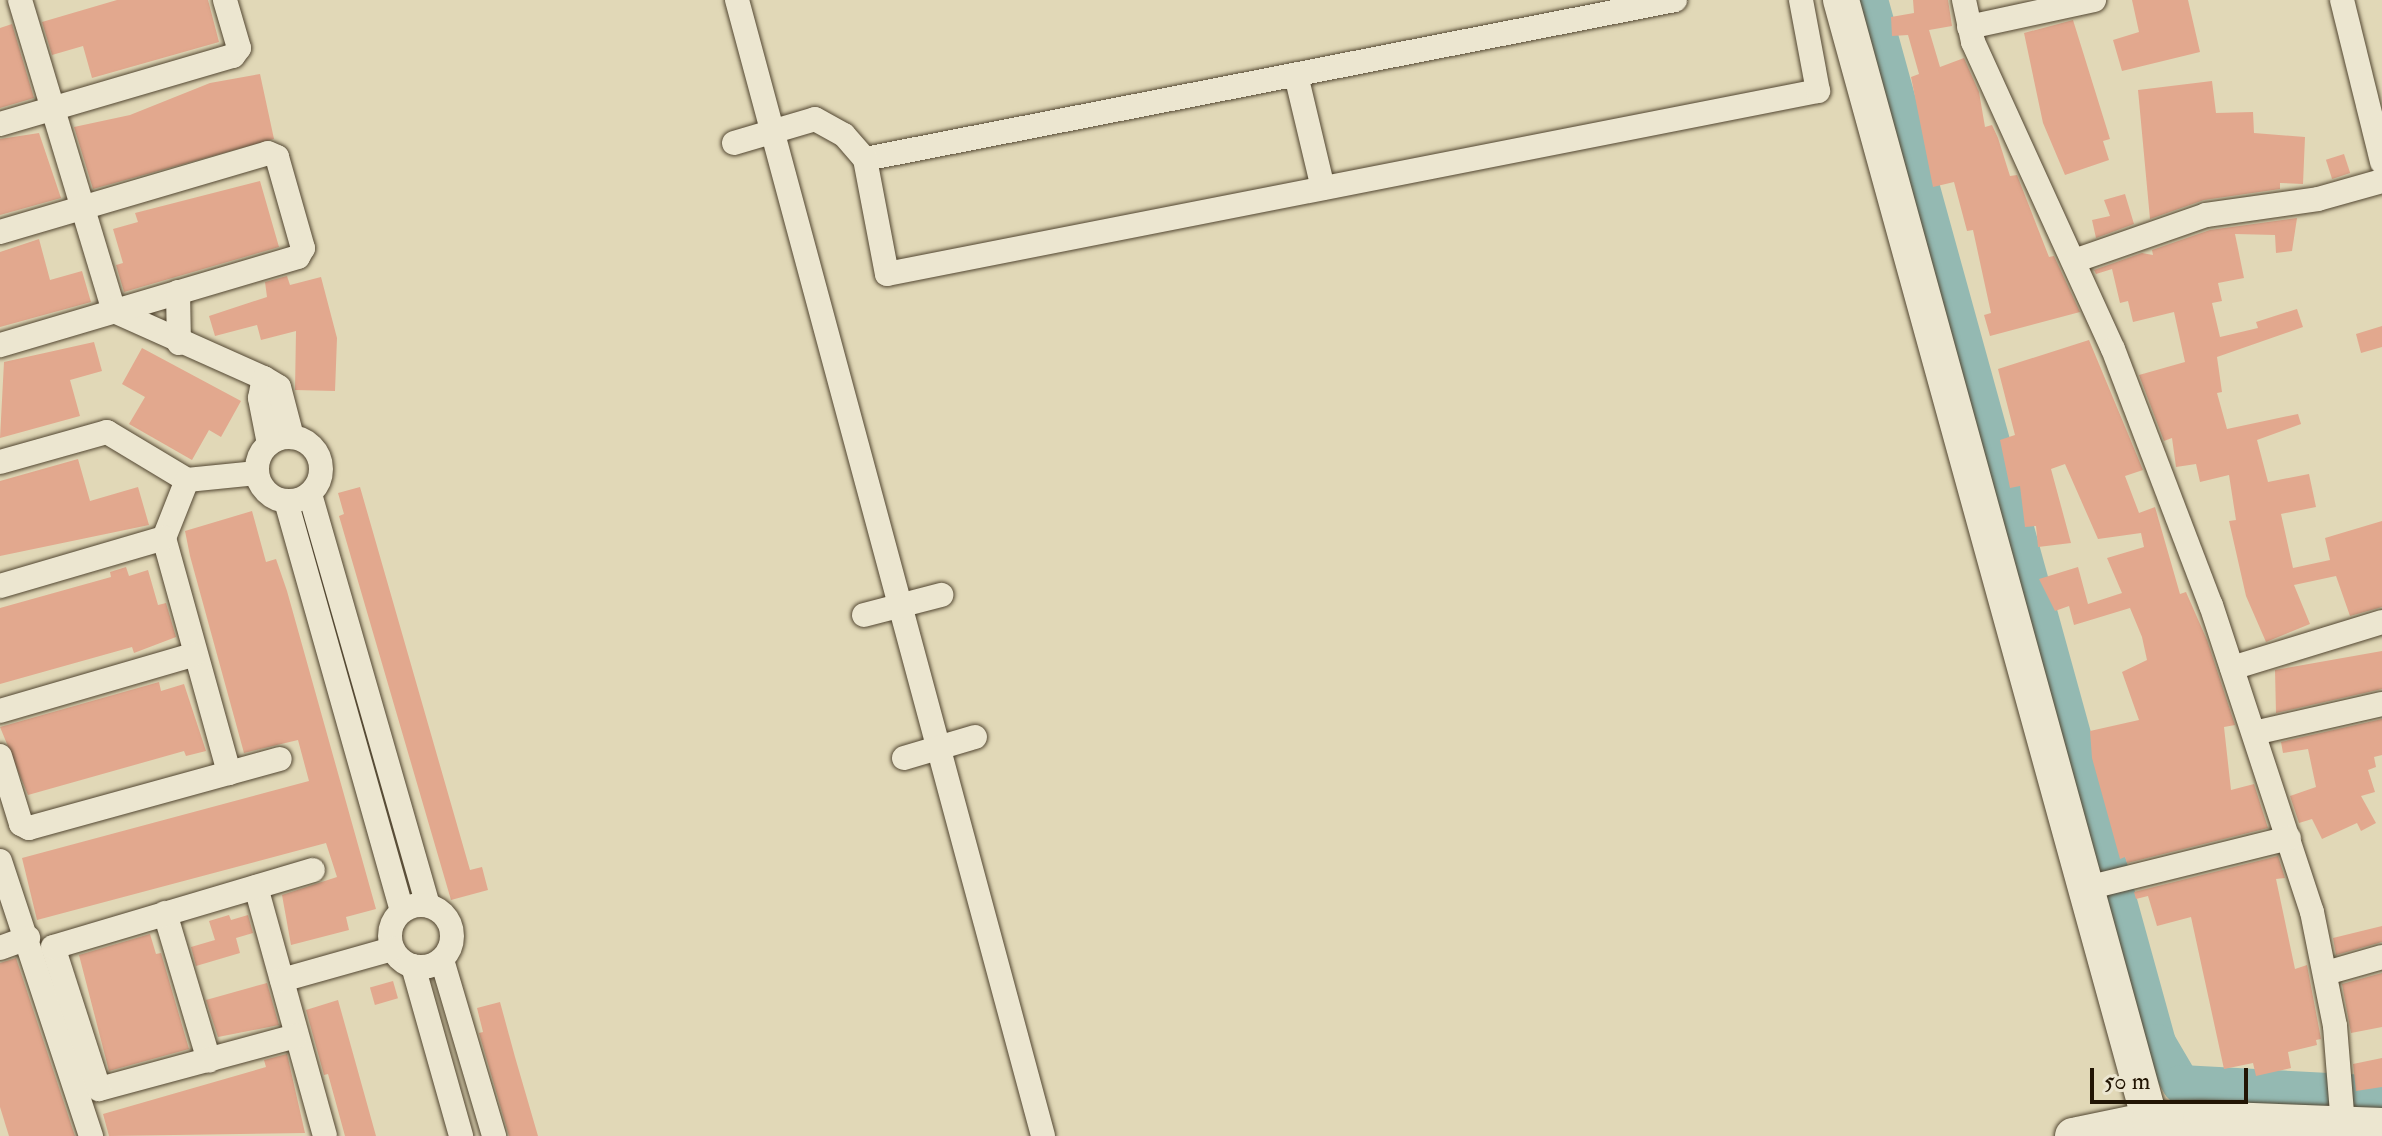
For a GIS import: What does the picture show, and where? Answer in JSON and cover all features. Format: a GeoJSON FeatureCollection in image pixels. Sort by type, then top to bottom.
{"type":"FeatureCollection","features":[{"type":"Feature","properties":{"kind":"street"},"geometry":{"type":"LineString","coordinates":[[0,124],[233,56],[239,48],[225,0]]}},
{"type":"Feature","properties":{"kind":"street"},"geometry":{"type":"LineString","coordinates":[[737,0],[903,605],[1043,1136]]}},
{"type":"Feature","properties":{"kind":"street"},"geometry":{"type":"LineString","coordinates":[[865,159],[1675,0]]}},
{"type":"Feature","properties":{"kind":"street"},"geometry":{"type":"LineString","coordinates":[[734,143],[815,119],[844,135],[865,159],[887,274],[1818,91],[1801,0]]}},
{"type":"Feature","properties":{"kind":"street"},"geometry":{"type":"LineString","coordinates":[[1841,0],[2099,885],[2150,1120]]}},
{"type":"Feature","properties":{"kind":"street"},"geometry":{"type":"LineString","coordinates":[[1964,0],[1969,27],[2113,349],[2232,668],[2289,838],[2326,973],[2343,1115]]}},
{"type":"Feature","properties":{"kind":"street"},"geometry":{"type":"LineString","coordinates":[[1969,27],[2094,0]]}},
{"type":"Feature","properties":{"kind":"street"},"geometry":{"type":"LineString","coordinates":[[2342,0],[2382,162]]}},
{"type":"Feature","properties":{"kind":"street"},"geometry":{"type":"LineString","coordinates":[[19,4],[114,311],[179,343],[256,370],[264,378],[260,398],[281,441]]}},
{"type":"Feature","properties":{"kind":"street"},"geometry":{"type":"LineString","coordinates":[[1296,75],[1323,188]]}},
{"type":"Feature","properties":{"kind":"street"},"geometry":{"type":"LineString","coordinates":[[0,232],[273,154],[302,254],[0,345]]}},
{"type":"Feature","properties":{"kind":"street"},"geometry":{"type":"LineString","coordinates":[[2074,261],[2206,215],[2318,199],[2382,181]]}},
{"type":"Feature","properties":{"kind":"street"},"geometry":{"type":"LineString","coordinates":[[178,292],[179,343]]}},
{"type":"Feature","properties":{"kind":"street"},"geometry":{"type":"LineString","coordinates":[[0,462],[107,432],[187,480],[257,473]]}},
{"type":"Feature","properties":{"kind":"street"},"geometry":{"type":"LineString","coordinates":[[428,905],[310,494],[321,467],[307,442],[281,441],[259,457],[257,473],[262,487],[286,501],[402,911],[389,936],[392,949],[413,966],[461,1136]]}},
{"type":"Feature","properties":{"kind":"street"},"geometry":{"type":"LineString","coordinates":[[187,480],[164,538],[193,655],[229,773]]}},
{"type":"Feature","properties":{"kind":"street"},"geometry":{"type":"LineString","coordinates":[[286,501],[310,494]]}},
{"type":"Feature","properties":{"kind":"street"},"geometry":{"type":"LineString","coordinates":[[0,586],[164,538]]}},
{"type":"Feature","properties":{"kind":"street"},"geometry":{"type":"LineString","coordinates":[[864,615],[941,595]]}},
{"type":"Feature","properties":{"kind":"street"},"geometry":{"type":"LineString","coordinates":[[2232,668],[2382,622]]}},
{"type":"Feature","properties":{"kind":"street"},"geometry":{"type":"LineString","coordinates":[[0,711],[193,655]]}},
{"type":"Feature","properties":{"kind":"street"},"geometry":{"type":"LineString","coordinates":[[2254,733],[2382,704]]}},
{"type":"Feature","properties":{"kind":"street"},"geometry":{"type":"LineString","coordinates":[[904,758],[975,737]]}},
{"type":"Feature","properties":{"kind":"street"},"geometry":{"type":"LineString","coordinates":[[0,756],[21,824],[29,828],[280,759]]}},
{"type":"Feature","properties":{"kind":"street"},"geometry":{"type":"LineString","coordinates":[[2099,885],[2289,838]]}},
{"type":"Feature","properties":{"kind":"street"},"geometry":{"type":"LineString","coordinates":[[0,861],[91,1136]]}},
{"type":"Feature","properties":{"kind":"street"},"geometry":{"type":"LineString","coordinates":[[296,1036],[99,1089],[54,952],[57,944],[313,870]]}},
{"type":"Feature","properties":{"kind":"street"},"geometry":{"type":"LineString","coordinates":[[256,887],[325,1136]]}},
{"type":"Feature","properties":{"kind":"street"},"geometry":{"type":"LineString","coordinates":[[402,911],[428,905],[443,913],[452,928],[452,945],[442,960],[413,966]]}},
{"type":"Feature","properties":{"kind":"street"},"geometry":{"type":"LineString","coordinates":[[165,913],[209,1061]]}},
{"type":"Feature","properties":{"kind":"street"},"geometry":{"type":"LineString","coordinates":[[0,948],[28,938]]}},
{"type":"Feature","properties":{"kind":"street"},"geometry":{"type":"LineString","coordinates":[[282,980],[392,949]]}},
{"type":"Feature","properties":{"kind":"street"},"geometry":{"type":"LineString","coordinates":[[2326,973],[2382,957]]}},
{"type":"Feature","properties":{"kind":"street"},"geometry":{"type":"LineString","coordinates":[[442,960],[494,1136]]}},
{"type":"Feature","properties":{"kind":"street"},"geometry":{"type":"LineString","coordinates":[[2073,1136],[2150,1120],[2343,1115],[2382,1126]]}},
{"type":"Feature","properties":{"kind":"building"},"geometry":{"type":"Polygon","coordinates":[[[117,0],[208,0],[219,42],[92,78],[83,46],[52,55],[42,22],[117,0]]]}},
{"type":"Feature","properties":{"kind":"building"},"geometry":{"type":"Polygon","coordinates":[[[1913,0],[1948,0],[1952,26],[1929,30],[1940,67],[1964,58],[1979,92],[1985,127],[1992,125],[2010,176],[2017,175],[2049,257],[2054,256],[2080,312],[1990,336],[1984,315],[1991,313],[1973,230],[1967,231],[1954,182],[1933,187],[1911,77],[1919,74],[1908,35],[1892,36],[1891,17],[1914,13],[1913,0]]]}},
{"type":"Feature","properties":{"kind":"building"},"geometry":{"type":"Polygon","coordinates":[[[2132,0],[2188,0],[2200,52],[2122,71],[2113,40],[2139,32],[2132,0]]]}},
{"type":"Feature","properties":{"kind":"building"},"geometry":{"type":"Polygon","coordinates":[[[2073,20],[2110,139],[2103,141],[2109,160],[2065,175],[2043,123],[2024,33],[2073,20]]]}},
{"type":"Feature","properties":{"kind":"building"},"geometry":{"type":"Polygon","coordinates":[[[12,24],[34,98],[0,108],[0,28],[12,24]]]}},
{"type":"Feature","properties":{"kind":"building"},"geometry":{"type":"Polygon","coordinates":[[[260,74],[274,139],[93,189],[74,127],[130,115],[210,83],[260,74]]]}},
{"type":"Feature","properties":{"kind":"building"},"geometry":{"type":"Polygon","coordinates":[[[2212,81],[2216,113],[2253,112],[2254,133],[2305,137],[2303,184],[2280,183],[2280,189],[2204,200],[2150,219],[2138,90],[2212,81]]]}},
{"type":"Feature","properties":{"kind":"building"},"geometry":{"type":"Polygon","coordinates":[[[39,133],[61,198],[0,215],[0,139],[39,133]]]}},
{"type":"Feature","properties":{"kind":"building"},"geometry":{"type":"Polygon","coordinates":[[[2344,154],[2350,173],[2332,179],[2326,160],[2344,154]]]}},
{"type":"Feature","properties":{"kind":"building"},"geometry":{"type":"Polygon","coordinates":[[[260,181],[279,247],[124,292],[116,265],[123,263],[113,229],[138,222],[135,213],[260,181]]]}},
{"type":"Feature","properties":{"kind":"building"},"geometry":{"type":"Polygon","coordinates":[[[2125,194],[2134,224],[2096,238],[2092,220],[2110,216],[2104,200],[2125,194]]]}},
{"type":"Feature","properties":{"kind":"building"},"geometry":{"type":"Polygon","coordinates":[[[2297,218],[2292,251],[2276,253],[2275,235],[2235,234],[2244,278],[2218,283],[2222,301],[2212,303],[2220,337],[2258,328],[2256,322],[2297,309],[2303,327],[2217,357],[2222,392],[2217,393],[2227,429],[2298,414],[2301,424],[2257,440],[2268,482],[2309,474],[2316,507],[2281,514],[2293,568],[2330,560],[2325,538],[2382,521],[2382,607],[2350,616],[2336,576],[2294,585],[2310,624],[2266,642],[2246,596],[2229,521],[2236,520],[2229,475],[2200,482],[2196,464],[2176,467],[2172,438],[2164,441],[2139,375],[2185,362],[2174,312],[2133,322],[2128,301],[2120,303],[2112,269],[2096,274],[2094,270],[2142,253],[2153,255],[2152,250],[2210,230],[2297,218]]]}},
{"type":"Feature","properties":{"kind":"building"},"geometry":{"type":"Polygon","coordinates":[[[39,239],[50,280],[82,271],[91,302],[0,327],[0,252],[39,239]]]}},
{"type":"Feature","properties":{"kind":"building"},"geometry":{"type":"Polygon","coordinates":[[[287,276],[290,285],[321,277],[337,338],[335,391],[295,390],[296,331],[261,340],[257,325],[215,336],[209,316],[267,297],[265,282],[287,276]]]}},
{"type":"Feature","properties":{"kind":"building"},"geometry":{"type":"Polygon","coordinates":[[[2382,326],[2382,347],[2361,353],[2356,334],[2382,326]]]}},
{"type":"Feature","properties":{"kind":"building"},"geometry":{"type":"Polygon","coordinates":[[[2089,340],[2143,470],[2125,476],[2139,513],[2155,507],[2180,594],[2186,592],[2207,640],[2235,725],[2224,727],[2231,790],[2254,784],[2268,828],[2127,863],[2125,857],[2120,859],[2092,758],[2090,731],[2139,720],[2122,672],[2147,660],[2142,637],[2130,608],[2074,625],[2069,606],[2055,611],[2039,579],[2078,567],[2088,604],[2122,593],[2107,558],[2144,547],[2141,533],[2098,539],[2065,464],[2051,469],[2071,543],[2038,547],[2036,526],[2025,527],[2020,486],[2010,488],[2000,440],[2015,435],[1998,369],[2089,340]]]}},
{"type":"Feature","properties":{"kind":"building"},"geometry":{"type":"Polygon","coordinates":[[[94,342],[102,371],[70,380],[80,416],[0,438],[4,362],[94,342]]]}},
{"type":"Feature","properties":{"kind":"building"},"geometry":{"type":"Polygon","coordinates":[[[142,348],[241,401],[221,437],[209,430],[192,460],[129,424],[145,397],[122,384],[142,348]]]}},
{"type":"Feature","properties":{"kind":"building"},"geometry":{"type":"Polygon","coordinates":[[[78,459],[90,501],[138,487],[149,525],[0,556],[0,481],[78,459]]]}},
{"type":"Feature","properties":{"kind":"building"},"geometry":{"type":"Polygon","coordinates":[[[360,487],[470,870],[482,867],[488,890],[451,900],[339,516],[344,514],[338,493],[360,487]]]}},
{"type":"Feature","properties":{"kind":"building"},"geometry":{"type":"Polygon","coordinates":[[[252,511],[266,562],[276,559],[287,591],[376,909],[346,917],[349,930],[291,945],[282,895],[337,877],[326,843],[37,920],[22,858],[309,781],[298,740],[244,753],[190,556],[185,531],[252,511]]]}},
{"type":"Feature","properties":{"kind":"building"},"geometry":{"type":"Polygon","coordinates":[[[126,567],[129,576],[148,570],[158,605],[166,603],[176,637],[134,653],[132,647],[0,684],[0,608],[111,577],[110,572],[126,567]]]}},
{"type":"Feature","properties":{"kind":"building"},"geometry":{"type":"Polygon","coordinates":[[[2382,651],[2382,689],[2276,713],[2275,670],[2382,651]]]}},
{"type":"Feature","properties":{"kind":"building"},"geometry":{"type":"Polygon","coordinates":[[[159,682],[161,691],[184,684],[206,751],[186,756],[184,751],[28,795],[0,727],[159,682]]]}},
{"type":"Feature","properties":{"kind":"building"},"geometry":{"type":"Polygon","coordinates":[[[2382,719],[2382,755],[2374,757],[2376,767],[2368,770],[2375,792],[2361,796],[2376,823],[2361,831],[2357,823],[2322,839],[2312,819],[2299,823],[2290,796],[2316,787],[2308,749],[2283,753],[2281,742],[2382,719]]]}},
{"type":"Feature","properties":{"kind":"building"},"geometry":{"type":"Polygon","coordinates":[[[2278,856],[2285,878],[2276,879],[2295,969],[2307,965],[2321,1039],[2316,1040],[2317,1045],[2288,1052],[2291,1068],[2256,1076],[2253,1063],[2224,1069],[2191,917],[2157,926],[2148,896],[2136,899],[2134,892],[2278,856]]]}},
{"type":"Feature","properties":{"kind":"building"},"geometry":{"type":"Polygon","coordinates":[[[229,915],[231,920],[248,915],[253,933],[236,938],[240,953],[196,966],[191,947],[215,940],[209,921],[229,915]]]}},
{"type":"Feature","properties":{"kind":"building"},"geometry":{"type":"Polygon","coordinates":[[[2382,926],[2382,942],[2336,955],[2333,938],[2382,926]]]}},
{"type":"Feature","properties":{"kind":"building"},"geometry":{"type":"Polygon","coordinates":[[[150,934],[156,954],[161,953],[189,1049],[109,1071],[79,955],[150,934]]]}},
{"type":"Feature","properties":{"kind":"building"},"geometry":{"type":"Polygon","coordinates":[[[16,958],[75,1136],[9,1136],[0,1107],[0,963],[16,958]]]}},
{"type":"Feature","properties":{"kind":"building"},"geometry":{"type":"Polygon","coordinates":[[[2382,973],[2382,1027],[2351,1033],[2342,984],[2382,973]]]}},
{"type":"Feature","properties":{"kind":"building"},"geometry":{"type":"Polygon","coordinates":[[[393,981],[398,998],[375,1005],[370,988],[393,981]]]}},
{"type":"Feature","properties":{"kind":"building"},"geometry":{"type":"Polygon","coordinates":[[[267,983],[279,1025],[218,1037],[206,1000],[267,983]]]}},
{"type":"Feature","properties":{"kind":"building"},"geometry":{"type":"Polygon","coordinates":[[[338,1000],[376,1136],[345,1136],[328,1074],[324,1075],[306,1010],[338,1000]]]}},
{"type":"Feature","properties":{"kind":"building"},"geometry":{"type":"Polygon","coordinates":[[[500,1002],[538,1136],[509,1136],[479,1033],[483,1032],[477,1008],[500,1002]]]}},
{"type":"Feature","properties":{"kind":"building"},"geometry":{"type":"Polygon","coordinates":[[[287,1054],[305,1133],[109,1136],[103,1114],[266,1067],[264,1060],[287,1054]]]}},
{"type":"Feature","properties":{"kind":"building"},"geometry":{"type":"Polygon","coordinates":[[[2382,1058],[2382,1087],[2356,1091],[2353,1064],[2382,1058]]]}},
{"type":"Feature","properties":{"kind":"waterway"},"geometry":{"type":"LineString","coordinates":[[1869,0],[2157,1043],[2181,1084],[2382,1095]]}}]}
